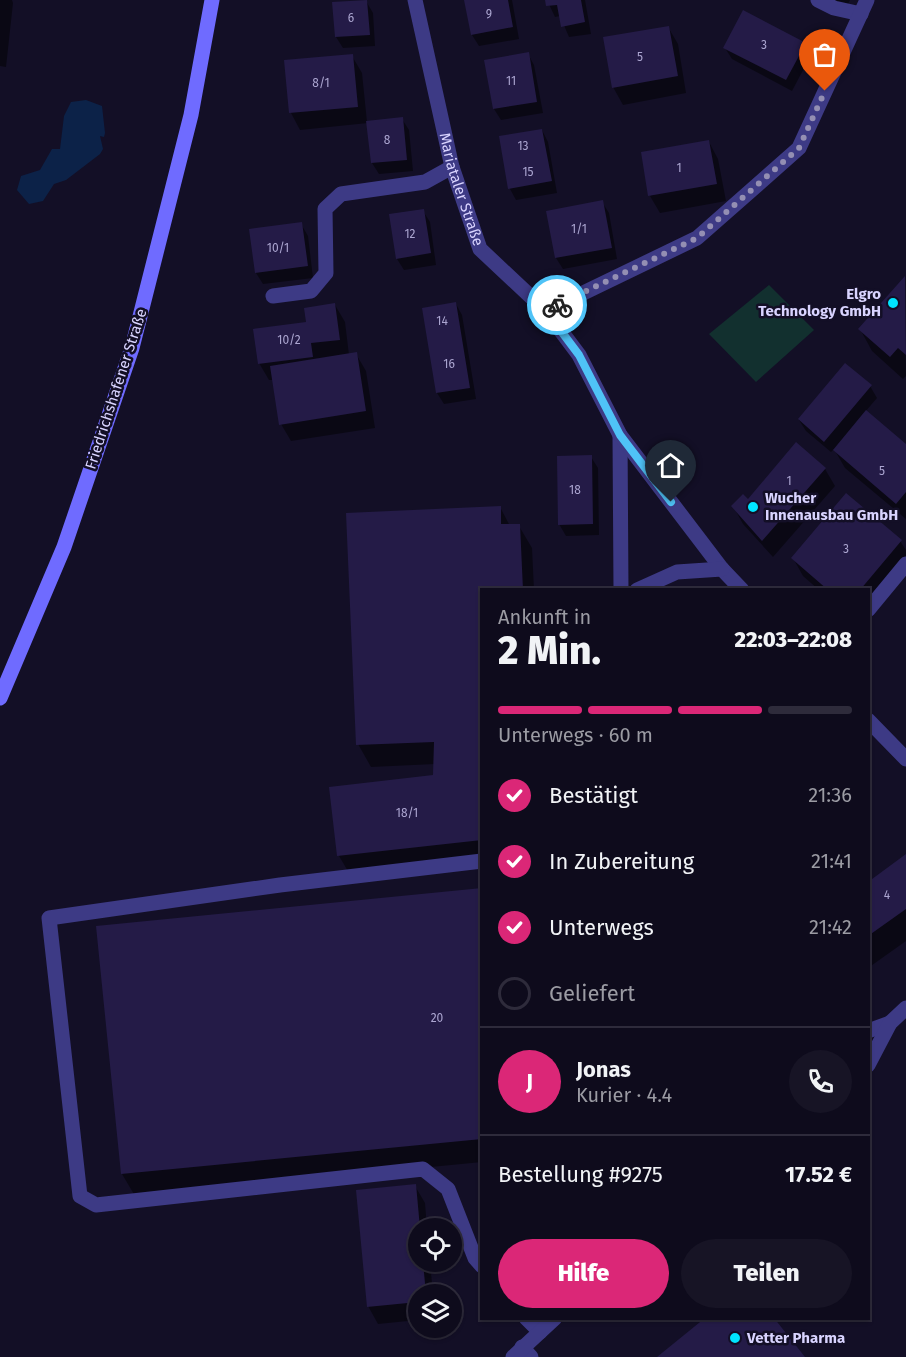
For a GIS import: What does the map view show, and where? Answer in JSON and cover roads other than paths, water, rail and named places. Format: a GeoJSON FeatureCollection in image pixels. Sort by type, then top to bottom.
{"type":"FeatureCollection","features":[{"type":"Feature","properties":{"kind":"main road","name":"Friedrichshafener Straße"},"geometry":{"type":"LineString","coordinates":[[0,698],[64,547],[132,348],[191,115],[212,0]]}},
{"type":"Feature","properties":{"kind":"street","name":"Mariataler Straße"},"geometry":{"type":"LineString","coordinates":[[416,0],[452,167],[480,249],[546,311],[579,355],[620,435],[722,569],[740,588]]}},
{"type":"Feature","properties":{"kind":"street"},"geometry":{"type":"LineString","coordinates":[[546,311],[697,238],[799,148],[864,7],[834,8],[818,0]]}},
{"type":"Feature","properties":{"kind":"street"},"geometry":{"type":"LineString","coordinates":[[273,296],[311,291],[326,273],[324,209],[340,194],[425,182],[452,167]]}},
{"type":"Feature","properties":{"kind":"street"},"geometry":{"type":"LineString","coordinates":[[620,435],[621,588]]}},
{"type":"Feature","properties":{"kind":"street"},"geometry":{"type":"LineString","coordinates":[[870,608],[906,564]]}},
{"type":"Feature","properties":{"kind":"street"},"geometry":{"type":"LineString","coordinates":[[641,588],[677,572],[722,569]]}},
{"type":"Feature","properties":{"kind":"street"},"geometry":{"type":"LineString","coordinates":[[870,722],[906,759]]}},
{"type":"Feature","properties":{"kind":"street"},"geometry":{"type":"LineString","coordinates":[[480,861],[280,885],[49,918],[80,1196],[96,1205],[423,1168],[448,1189],[475,1258],[480,1264]]}},
{"type":"Feature","properties":{"kind":"street"},"geometry":{"type":"LineString","coordinates":[[870,1061],[890,1023],[906,1008]]}},
{"type":"Feature","properties":{"kind":"street"},"geometry":{"type":"LineString","coordinates":[[870,1030],[890,1023]]}},
{"type":"Feature","properties":{"kind":"street"},"geometry":{"type":"LineString","coordinates":[[528,1320],[540,1332]]}},
{"type":"Feature","properties":{"kind":"street"},"geometry":{"type":"LineString","coordinates":[[522,1354],[553,1320]]}},
{"type":"Feature","properties":{"kind":"water"},"geometry":{"type":"Polygon","coordinates":[[[86,100],[102,106],[105,133],[104,137],[100,136],[103,149],[100,154],[66,180],[54,184],[43,201],[29,204],[17,190],[21,176],[40,170],[52,149],[60,149],[64,116],[71,102],[86,100]]]}},
{"type":"Feature","properties":{"kind":"place","name":"Elgro Technology GmbH"},"geometry":{"type":"Point","coordinates":[893,303]}},
{"type":"Feature","properties":{"kind":"place","name":"Wucher Innenausbau GmbH"},"geometry":{"type":"Point","coordinates":[753,507]}},
{"type":"Feature","properties":{"kind":"place","name":"Vetter Pharma"},"geometry":{"type":"Point","coordinates":[735,1338]}}]}
